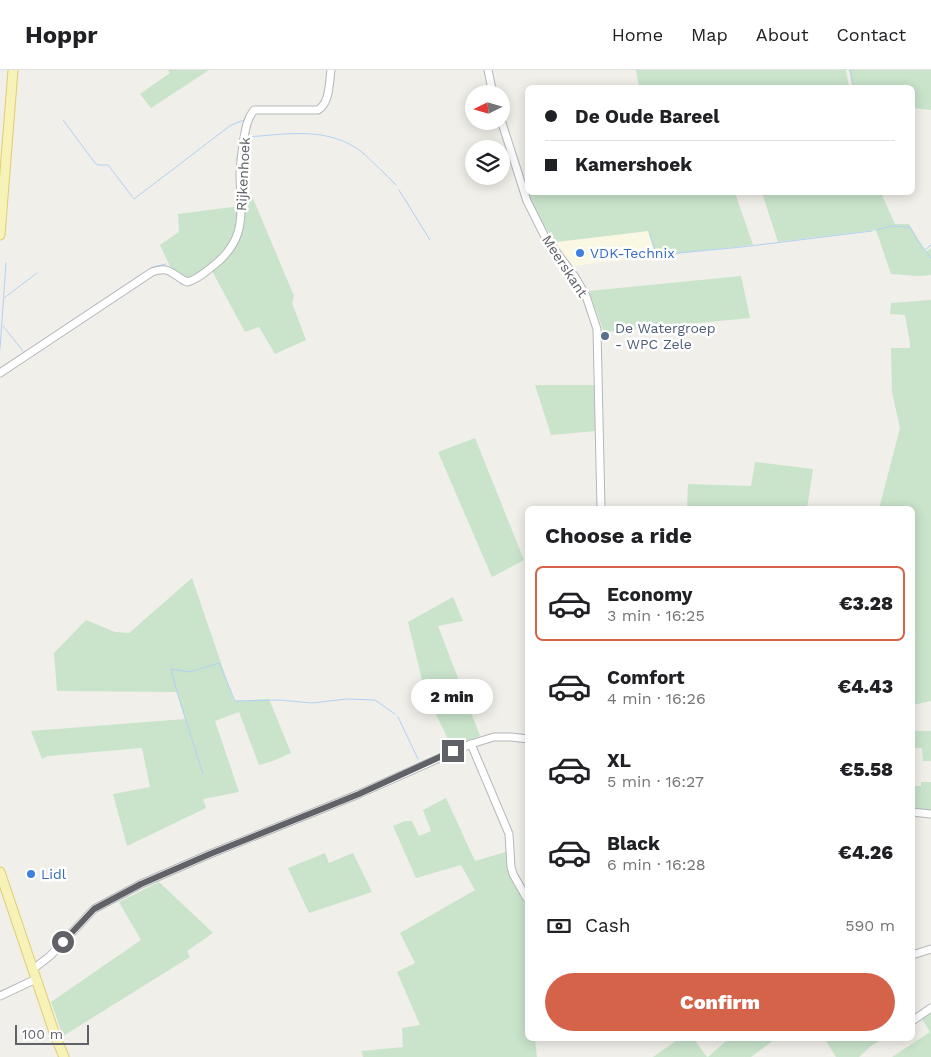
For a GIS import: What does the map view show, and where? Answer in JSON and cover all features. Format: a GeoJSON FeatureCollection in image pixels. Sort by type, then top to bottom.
{"type":"FeatureCollection","features":[{"type":"Feature","properties":{"kind":"main road"},"geometry":{"type":"LineString","coordinates":[[0,235],[13,70]]}},
{"type":"Feature","properties":{"kind":"main road"},"geometry":{"type":"LineString","coordinates":[[0,872],[64,1057]]}},
{"type":"Feature","properties":{"kind":"street","name":"Rijkenhoek"},"geometry":{"type":"LineString","coordinates":[[0,373],[152,272],[158,269],[170,270],[187,282],[193,281],[227,254],[234,243],[241,221],[241,155],[249,117],[254,110],[318,110],[323,107],[326,99],[331,70]]}},
{"type":"Feature","properties":{"kind":"street"},"geometry":{"type":"LineString","coordinates":[[488,70],[491,85]]}},
{"type":"Feature","properties":{"kind":"street","name":"Meerskant"},"geometry":{"type":"LineString","coordinates":[[504,130],[526,201],[545,237],[575,277],[586,296],[597,329],[601,506]]}},
{"type":"Feature","properties":{"kind":"street"},"geometry":{"type":"LineString","coordinates":[[32,969],[50,956],[94,909],[141,884],[217,851],[359,794],[471,744],[494,737],[525,739]]}},
{"type":"Feature","properties":{"kind":"street"},"geometry":{"type":"LineString","coordinates":[[471,744],[509,834],[513,874],[525,895]]}},
{"type":"Feature","properties":{"kind":"street"},"geometry":{"type":"LineString","coordinates":[[915,812],[931,814]]}},
{"type":"Feature","properties":{"kind":"street"},"geometry":{"type":"LineString","coordinates":[[915,954],[931,949]]}},
{"type":"Feature","properties":{"kind":"street"},"geometry":{"type":"LineString","coordinates":[[0,996],[36,979]]}},
{"type":"Feature","properties":{"kind":"street"},"geometry":{"type":"LineString","coordinates":[[915,1019],[931,1008]]}},
{"type":"Feature","properties":{"kind":"shaded area"},"geometry":{"type":"Polygon","coordinates":[[[648,231],[656,256],[573,266],[556,242],[648,231]]]}},
{"type":"Feature","properties":{"kind":"green space"},"geometry":{"type":"Polygon","coordinates":[[[168,70],[209,70],[151,108],[140,94],[170,73],[168,70]]]}},
{"type":"Feature","properties":{"kind":"green space"},"geometry":{"type":"Polygon","coordinates":[[[636,70],[846,70],[849,85],[639,85],[636,70]]]}},
{"type":"Feature","properties":{"kind":"green space"},"geometry":{"type":"Polygon","coordinates":[[[849,70],[931,70],[931,110],[915,108],[915,85],[852,85],[849,70]]]}},
{"type":"Feature","properties":{"kind":"green space"},"geometry":{"type":"Polygon","coordinates":[[[244,188],[252,196],[294,296],[292,303],[306,340],[275,354],[259,327],[245,332],[212,271],[231,253],[241,235],[245,214],[244,188]]]}},
{"type":"Feature","properties":{"kind":"green space"},"geometry":{"type":"Polygon","coordinates":[[[528,195],[736,195],[753,245],[656,256],[648,231],[556,242],[540,219],[528,195]]]}},
{"type":"Feature","properties":{"kind":"green space"},"geometry":{"type":"Polygon","coordinates":[[[763,195],[882,195],[895,224],[909,224],[926,252],[931,248],[931,275],[891,274],[876,230],[778,242],[763,195]]]}},
{"type":"Feature","properties":{"kind":"green space"},"geometry":{"type":"Polygon","coordinates":[[[240,206],[238,225],[228,248],[198,275],[186,279],[170,266],[160,245],[179,232],[178,214],[240,206]]]}},
{"type":"Feature","properties":{"kind":"green space"},"geometry":{"type":"Polygon","coordinates":[[[741,276],[750,318],[604,332],[589,291],[741,276]]]}},
{"type":"Feature","properties":{"kind":"green space"},"geometry":{"type":"Polygon","coordinates":[[[931,300],[931,701],[915,705],[915,506],[880,506],[900,428],[892,392],[891,348],[910,348],[905,315],[890,314],[891,303],[931,300]]]}},
{"type":"Feature","properties":{"kind":"green space"},"geometry":{"type":"Polygon","coordinates":[[[535,385],[596,385],[596,431],[551,435],[535,385]]]}},
{"type":"Feature","properties":{"kind":"green space"},"geometry":{"type":"Polygon","coordinates":[[[475,438],[524,560],[492,577],[438,452],[475,438]]]}},
{"type":"Feature","properties":{"kind":"green space"},"geometry":{"type":"Polygon","coordinates":[[[755,462],[813,469],[807,506],[687,506],[688,484],[751,486],[755,462]]]}},
{"type":"Feature","properties":{"kind":"green space"},"geometry":{"type":"Polygon","coordinates":[[[192,578],[234,701],[269,699],[291,753],[259,765],[239,712],[215,721],[239,792],[203,799],[206,808],[127,846],[113,794],[150,787],[142,748],[48,756],[42,759],[31,731],[185,719],[177,692],[57,691],[54,653],[86,620],[115,632],[129,633],[192,578]]]}},
{"type":"Feature","properties":{"kind":"green space"},"geometry":{"type":"Polygon","coordinates":[[[453,597],[463,621],[438,626],[480,736],[452,747],[425,692],[408,622],[453,597]]]}},
{"type":"Feature","properties":{"kind":"green space"},"geometry":{"type":"Polygon","coordinates":[[[915,731],[931,731],[931,761],[923,761],[922,748],[915,748],[915,731]]]}},
{"type":"Feature","properties":{"kind":"green space"},"geometry":{"type":"Polygon","coordinates":[[[921,782],[931,782],[931,810],[915,808],[915,786],[921,786],[921,782]]]}},
{"type":"Feature","properties":{"kind":"green space"},"geometry":{"type":"Polygon","coordinates":[[[446,798],[475,861],[509,851],[515,881],[525,899],[525,1041],[535,1041],[537,1057],[363,1057],[362,1051],[403,1047],[402,1028],[420,1025],[397,972],[415,963],[400,933],[475,890],[461,865],[416,878],[393,826],[405,821],[412,821],[419,836],[431,831],[423,810],[446,798]]]}},
{"type":"Feature","properties":{"kind":"green space"},"geometry":{"type":"Polygon","coordinates":[[[325,853],[329,863],[353,853],[372,892],[309,913],[288,868],[325,853]]]}},
{"type":"Feature","properties":{"kind":"green space"},"geometry":{"type":"Polygon","coordinates":[[[159,882],[213,933],[187,951],[190,957],[63,1036],[51,1002],[141,940],[119,902],[159,882]]]}},
{"type":"Feature","properties":{"kind":"green space"},"geometry":{"type":"Polygon","coordinates":[[[931,1014],[931,1057],[892,1057],[930,1032],[922,1019],[931,1014]]]}},
{"type":"Feature","properties":{"kind":"green space"},"geometry":{"type":"Polygon","coordinates":[[[676,1041],[697,1041],[707,1057],[653,1057],[676,1041]]]}},
{"type":"Feature","properties":{"kind":"green space"},"geometry":{"type":"Polygon","coordinates":[[[726,1041],[772,1041],[751,1057],[708,1057],[726,1041]]]}},
{"type":"Feature","properties":{"kind":"green space"},"geometry":{"type":"Polygon","coordinates":[[[826,1041],[879,1041],[859,1057],[836,1057],[826,1041]]]}},
{"type":"Feature","properties":{"kind":"waterway"},"geometry":{"type":"LineString","coordinates":[[850,70],[853,84]]}},
{"type":"Feature","properties":{"kind":"waterway"},"geometry":{"type":"LineString","coordinates":[[63,120],[95,163],[98,165],[108,165],[134,199],[231,125],[244,120]]}},
{"type":"Feature","properties":{"kind":"waterway"},"geometry":{"type":"LineString","coordinates":[[250,127],[248,137],[308,134],[322,135],[350,144],[363,153],[396,185]]}},
{"type":"Feature","properties":{"kind":"waterway"},"geometry":{"type":"LineString","coordinates":[[245,153],[248,139]]}},
{"type":"Feature","properties":{"kind":"waterway"},"geometry":{"type":"LineString","coordinates":[[237,159],[238,153]]}},
{"type":"Feature","properties":{"kind":"waterway"},"geometry":{"type":"LineString","coordinates":[[244,171],[244,183]]}},
{"type":"Feature","properties":{"kind":"waterway"},"geometry":{"type":"LineString","coordinates":[[245,189],[245,210]]}},
{"type":"Feature","properties":{"kind":"waterway"},"geometry":{"type":"LineString","coordinates":[[399,190],[430,240]]}},
{"type":"Feature","properties":{"kind":"waterway"},"geometry":{"type":"LineString","coordinates":[[243,220],[245,214]]}},
{"type":"Feature","properties":{"kind":"waterway"},"geometry":{"type":"LineString","coordinates":[[876,230],[891,226],[910,227],[931,258]]}},
{"type":"Feature","properties":{"kind":"waterway"},"geometry":{"type":"LineString","coordinates":[[650,235],[657,255],[872,231]]}},
{"type":"Feature","properties":{"kind":"waterway"},"geometry":{"type":"LineString","coordinates":[[230,254],[237,243]]}},
{"type":"Feature","properties":{"kind":"waterway"},"geometry":{"type":"LineString","coordinates":[[926,249],[931,245]]}},
{"type":"Feature","properties":{"kind":"waterway"},"geometry":{"type":"LineString","coordinates":[[0,349],[6,263]]}},
{"type":"Feature","properties":{"kind":"waterway"},"geometry":{"type":"LineString","coordinates":[[146,272],[153,267],[166,264]]}},
{"type":"Feature","properties":{"kind":"waterway"},"geometry":{"type":"LineString","coordinates":[[4,298],[37,273]]}},
{"type":"Feature","properties":{"kind":"waterway"},"geometry":{"type":"LineString","coordinates":[[93,307],[140,275]]}},
{"type":"Feature","properties":{"kind":"waterway"},"geometry":{"type":"LineString","coordinates":[[178,281],[182,285]]}},
{"type":"Feature","properties":{"kind":"waterway"},"geometry":{"type":"LineString","coordinates":[[3,326],[23,351]]}},
{"type":"Feature","properties":{"kind":"waterway"},"geometry":{"type":"LineString","coordinates":[[203,774],[171,669],[190,672],[219,663],[235,701],[279,700],[312,703],[346,699],[375,700],[395,714]]}},
{"type":"Feature","properties":{"kind":"waterway"},"geometry":{"type":"LineString","coordinates":[[398,717],[418,759]]}},
{"type":"Feature","properties":{"kind":"place","name":"VDK-Technix"},"geometry":{"type":"Point","coordinates":[580,253]}},
{"type":"Feature","properties":{"kind":"place","name":"De Watergroep - WPC Zele"},"geometry":{"type":"Point","coordinates":[605,336]}},
{"type":"Feature","properties":{"kind":"place","name":"Lidl"},"geometry":{"type":"Point","coordinates":[31,874]}},
{"type":"Feature","properties":{"kind":"route"},"geometry":{"type":"LineString","coordinates":[[63,942],[94,909],[141,884],[359,794],[453,751]]}}]}
